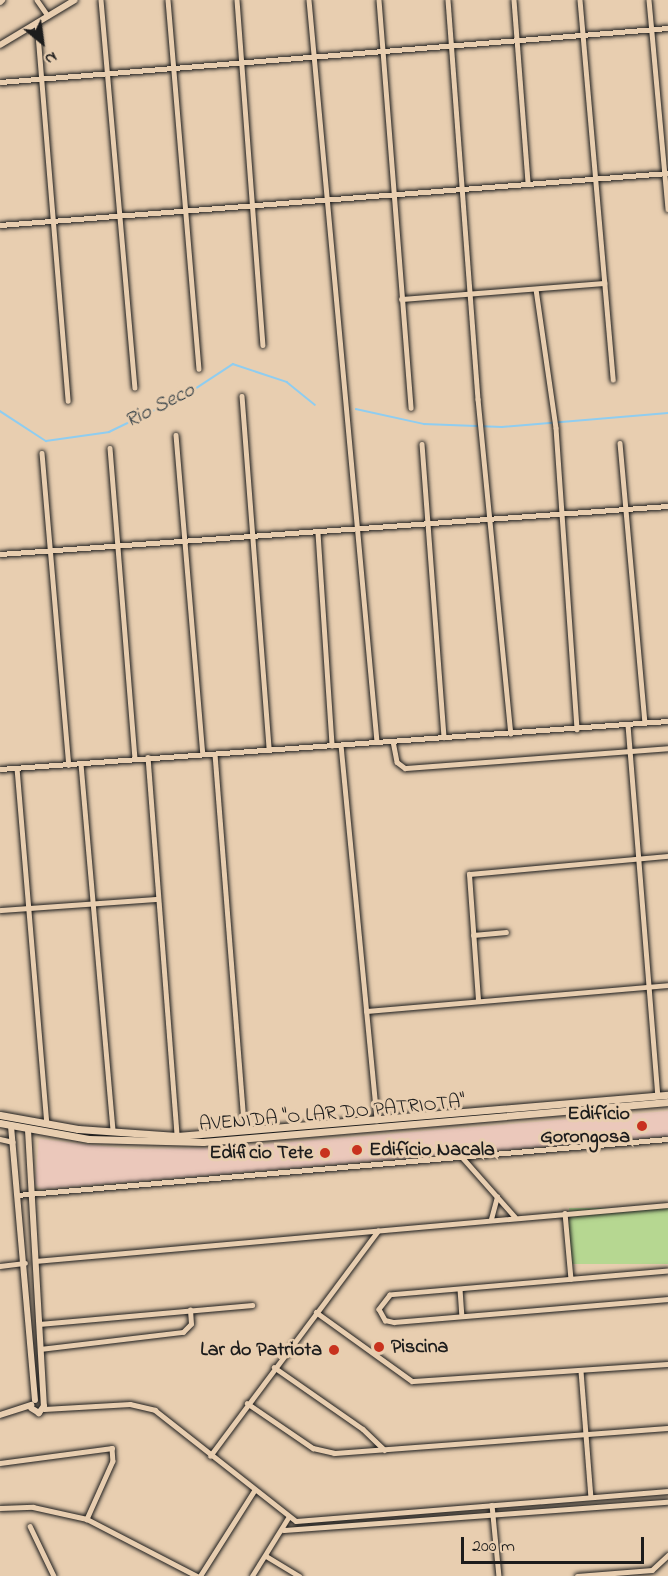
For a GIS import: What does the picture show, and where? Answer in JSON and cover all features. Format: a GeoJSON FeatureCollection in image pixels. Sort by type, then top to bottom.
{"type":"FeatureCollection","features":[{"type":"Feature","properties":{"kind":"main road","name":"AVENIDA \"O LAR DO PATRIOTA\""},"geometry":{"type":"LineString","coordinates":[[0,1115],[47,1124],[113,1132],[177,1136],[668,1095]]}},
{"type":"Feature","properties":{"kind":"main road","name":"AVENIDA \"O LAR DO PATRIOTA\""},"geometry":{"type":"LineString","coordinates":[[0,1123],[28,1130],[119,1141],[203,1142],[668,1102]]}},
{"type":"Feature","properties":{"kind":"street"},"geometry":{"type":"LineString","coordinates":[[37,0],[48,16]]}},
{"type":"Feature","properties":{"kind":"street"},"geometry":{"type":"LineString","coordinates":[[0,45],[75,0]]}},
{"type":"Feature","properties":{"kind":"street"},"geometry":{"type":"LineString","coordinates":[[101,0],[135,388]]}},
{"type":"Feature","properties":{"kind":"street"},"geometry":{"type":"LineString","coordinates":[[168,0],[199,369]]}},
{"type":"Feature","properties":{"kind":"street"},"geometry":{"type":"LineString","coordinates":[[237,0],[255,206],[263,345]]}},
{"type":"Feature","properties":{"kind":"street"},"geometry":{"type":"LineString","coordinates":[[309,0],[324,198],[377,742]]}},
{"type":"Feature","properties":{"kind":"street"},"geometry":{"type":"LineString","coordinates":[[379,0],[392,192],[411,408]]}},
{"type":"Feature","properties":{"kind":"street"},"geometry":{"type":"LineString","coordinates":[[448,0],[469,293],[481,414],[486,435],[511,733]]}},
{"type":"Feature","properties":{"kind":"street"},"geometry":{"type":"LineString","coordinates":[[514,0],[528,182]]}},
{"type":"Feature","properties":{"kind":"street"},"geometry":{"type":"LineString","coordinates":[[580,0],[613,380]]}},
{"type":"Feature","properties":{"kind":"street"},"geometry":{"type":"LineString","coordinates":[[649,0],[667,173],[668,208]]}},
{"type":"Feature","properties":{"kind":"street"},"geometry":{"type":"LineString","coordinates":[[37,22],[68,401]]}},
{"type":"Feature","properties":{"kind":"street"},"geometry":{"type":"LineString","coordinates":[[0,82],[109,75],[668,28]]}},
{"type":"Feature","properties":{"kind":"street"},"geometry":{"type":"LineString","coordinates":[[0,225],[119,214],[187,212],[392,192],[667,173]]}},
{"type":"Feature","properties":{"kind":"street"},"geometry":{"type":"LineString","coordinates":[[401,299],[604,283]]}},
{"type":"Feature","properties":{"kind":"street"},"geometry":{"type":"LineString","coordinates":[[536,289],[556,428],[560,514],[577,729]]}},
{"type":"Feature","properties":{"kind":"street"},"geometry":{"type":"LineString","coordinates":[[242,396],[269,749]]}},
{"type":"Feature","properties":{"kind":"street"},"geometry":{"type":"LineString","coordinates":[[176,435],[187,542],[203,754]]}},
{"type":"Feature","properties":{"kind":"street"},"geometry":{"type":"LineString","coordinates":[[620,443],[645,723]]}},
{"type":"Feature","properties":{"kind":"street"},"geometry":{"type":"LineString","coordinates":[[422,444],[444,737]]}},
{"type":"Feature","properties":{"kind":"street"},"geometry":{"type":"LineString","coordinates":[[110,448],[135,758]]}},
{"type":"Feature","properties":{"kind":"street"},"geometry":{"type":"LineString","coordinates":[[42,453],[69,765]]}},
{"type":"Feature","properties":{"kind":"street"},"geometry":{"type":"LineString","coordinates":[[0,554],[493,521],[668,506]]}},
{"type":"Feature","properties":{"kind":"street"},"geometry":{"type":"LineString","coordinates":[[318,533],[332,746]]}},
{"type":"Feature","properties":{"kind":"street"},"geometry":{"type":"LineString","coordinates":[[0,769],[668,721]]}},
{"type":"Feature","properties":{"kind":"street"},"geometry":{"type":"LineString","coordinates":[[628,725],[637,859],[658,1096]]}},
{"type":"Feature","properties":{"kind":"street"},"geometry":{"type":"LineString","coordinates":[[393,741],[397,762],[405,768],[668,748]]}},
{"type":"Feature","properties":{"kind":"street"},"geometry":{"type":"LineString","coordinates":[[341,745],[377,1120]]}},
{"type":"Feature","properties":{"kind":"street"},"geometry":{"type":"LineString","coordinates":[[214,754],[245,1131]]}},
{"type":"Feature","properties":{"kind":"street"},"geometry":{"type":"LineString","coordinates":[[148,757],[157,899],[177,1136]]}},
{"type":"Feature","properties":{"kind":"street"},"geometry":{"type":"LineString","coordinates":[[81,764],[113,1132]]}},
{"type":"Feature","properties":{"kind":"street"},"geometry":{"type":"LineString","coordinates":[[17,768],[47,1124]]}},
{"type":"Feature","properties":{"kind":"street"},"geometry":{"type":"LineString","coordinates":[[478,1000],[469,874],[668,856]]}},
{"type":"Feature","properties":{"kind":"street"},"geometry":{"type":"LineString","coordinates":[[0,910],[157,899]]}},
{"type":"Feature","properties":{"kind":"street"},"geometry":{"type":"LineString","coordinates":[[472,935],[506,932]]}},
{"type":"Feature","properties":{"kind":"street"},"geometry":{"type":"LineString","coordinates":[[366,1011],[668,985]]}},
{"type":"Feature","properties":{"kind":"street"},"geometry":{"type":"LineString","coordinates":[[11,1126],[25,1263],[35,1400],[31,1408]]}},
{"type":"Feature","properties":{"kind":"street"},"geometry":{"type":"LineString","coordinates":[[28,1130],[44,1406]]}},
{"type":"Feature","properties":{"kind":"street"},"geometry":{"type":"LineString","coordinates":[[0,1139],[13,1142]]}},
{"type":"Feature","properties":{"kind":"street"},"geometry":{"type":"LineString","coordinates":[[17,1195],[668,1139]]}},
{"type":"Feature","properties":{"kind":"street"},"geometry":{"type":"LineString","coordinates":[[462,1156],[515,1217]]}},
{"type":"Feature","properties":{"kind":"street"},"geometry":{"type":"LineString","coordinates":[[491,1219],[497,1197]]}},
{"type":"Feature","properties":{"kind":"street"},"geometry":{"type":"LineString","coordinates":[[35,1261],[668,1205]]}},
{"type":"Feature","properties":{"kind":"street"},"geometry":{"type":"LineString","coordinates":[[565,1213],[571,1279]]}},
{"type":"Feature","properties":{"kind":"street"},"geometry":{"type":"LineString","coordinates":[[210,1456],[247,1403],[378,1231]]}},
{"type":"Feature","properties":{"kind":"street"},"geometry":{"type":"LineString","coordinates":[[0,1266],[25,1263]]}},
{"type":"Feature","properties":{"kind":"street"},"geometry":{"type":"LineString","coordinates":[[668,1271],[390,1295],[379,1309],[389,1322],[668,1299]]}},
{"type":"Feature","properties":{"kind":"street"},"geometry":{"type":"LineString","coordinates":[[460,1289],[462,1316]]}},
{"type":"Feature","properties":{"kind":"street"},"geometry":{"type":"LineString","coordinates":[[39,1324],[252,1305]]}},
{"type":"Feature","properties":{"kind":"street"},"geometry":{"type":"LineString","coordinates":[[40,1349],[183,1332],[191,1324],[190,1310]]}},
{"type":"Feature","properties":{"kind":"street"},"geometry":{"type":"LineString","coordinates":[[316,1312],[412,1381],[668,1364]]}},
{"type":"Feature","properties":{"kind":"street"},"geometry":{"type":"LineString","coordinates":[[274,1367],[363,1428],[385,1450]]}},
{"type":"Feature","properties":{"kind":"street"},"geometry":{"type":"LineString","coordinates":[[581,1371],[591,1497]]}},
{"type":"Feature","properties":{"kind":"street"},"geometry":{"type":"LineString","coordinates":[[35,1400],[44,1406],[147,1406],[288,1518],[668,1491]]}},
{"type":"Feature","properties":{"kind":"street"},"geometry":{"type":"LineString","coordinates":[[247,1403],[323,1451],[385,1450],[668,1428]]}},
{"type":"Feature","properties":{"kind":"street"},"geometry":{"type":"LineString","coordinates":[[31,1408],[36,1412],[44,1406]]}},
{"type":"Feature","properties":{"kind":"street"},"geometry":{"type":"LineString","coordinates":[[0,1415],[31,1408]]}},
{"type":"Feature","properties":{"kind":"street"},"geometry":{"type":"LineString","coordinates":[[0,1463],[112,1449],[113,1461],[87,1519]]}},
{"type":"Feature","properties":{"kind":"street"},"geometry":{"type":"LineString","coordinates":[[0,1508],[33,1507],[87,1519],[199,1576],[254,1491]]}},
{"type":"Feature","properties":{"kind":"street"},"geometry":{"type":"LineString","coordinates":[[283,1530],[668,1502]]}},
{"type":"Feature","properties":{"kind":"street"},"geometry":{"type":"LineString","coordinates":[[492,1505],[499,1576]]}},
{"type":"Feature","properties":{"kind":"street"},"geometry":{"type":"LineString","coordinates":[[252,1576],[283,1530],[288,1518]]}},
{"type":"Feature","properties":{"kind":"street"},"geometry":{"type":"LineString","coordinates":[[30,1526],[54,1576]]}},
{"type":"Feature","properties":{"kind":"street"},"geometry":{"type":"LineString","coordinates":[[266,1556],[299,1576]]}},
{"type":"Feature","properties":{"kind":"street"},"geometry":{"type":"LineString","coordinates":[[577,1576],[652,1570],[668,1556]]}},
{"type":"Feature","properties":{"kind":"shaded area"},"geometry":{"type":"Polygon","coordinates":[[[668,1111],[668,1136],[42,1189],[35,1184],[39,1139],[129,1149],[217,1148],[668,1111]]]}},
{"type":"Feature","properties":{"kind":"green space"},"geometry":{"type":"Polygon","coordinates":[[[569,1208],[668,1208],[668,1264],[569,1264],[569,1208]]]}},
{"type":"Feature","properties":{"kind":"waterway","name":"Rio Seco"},"geometry":{"type":"LineString","coordinates":[[0,411],[46,441],[109,432],[186,395],[233,364],[287,382],[315,405]]}},
{"type":"Feature","properties":{"kind":"waterway","name":"Rio Seco"},"geometry":{"type":"LineString","coordinates":[[356,409],[424,424],[502,427],[668,413]]}},
{"type":"Feature","properties":{"kind":"place","name":"Edifício Gorongosa"},"geometry":{"type":"Point","coordinates":[642,1126]}},
{"type":"Feature","properties":{"kind":"place","name":"Edifício Nacala"},"geometry":{"type":"Point","coordinates":[357,1150]}},
{"type":"Feature","properties":{"kind":"place","name":"Edificio Tete"},"geometry":{"type":"Point","coordinates":[325,1153]}},
{"type":"Feature","properties":{"kind":"place","name":"Piscina"},"geometry":{"type":"Point","coordinates":[379,1347]}},
{"type":"Feature","properties":{"kind":"place","name":"Lar do Patriota"},"geometry":{"type":"Point","coordinates":[334,1350]}}]}
